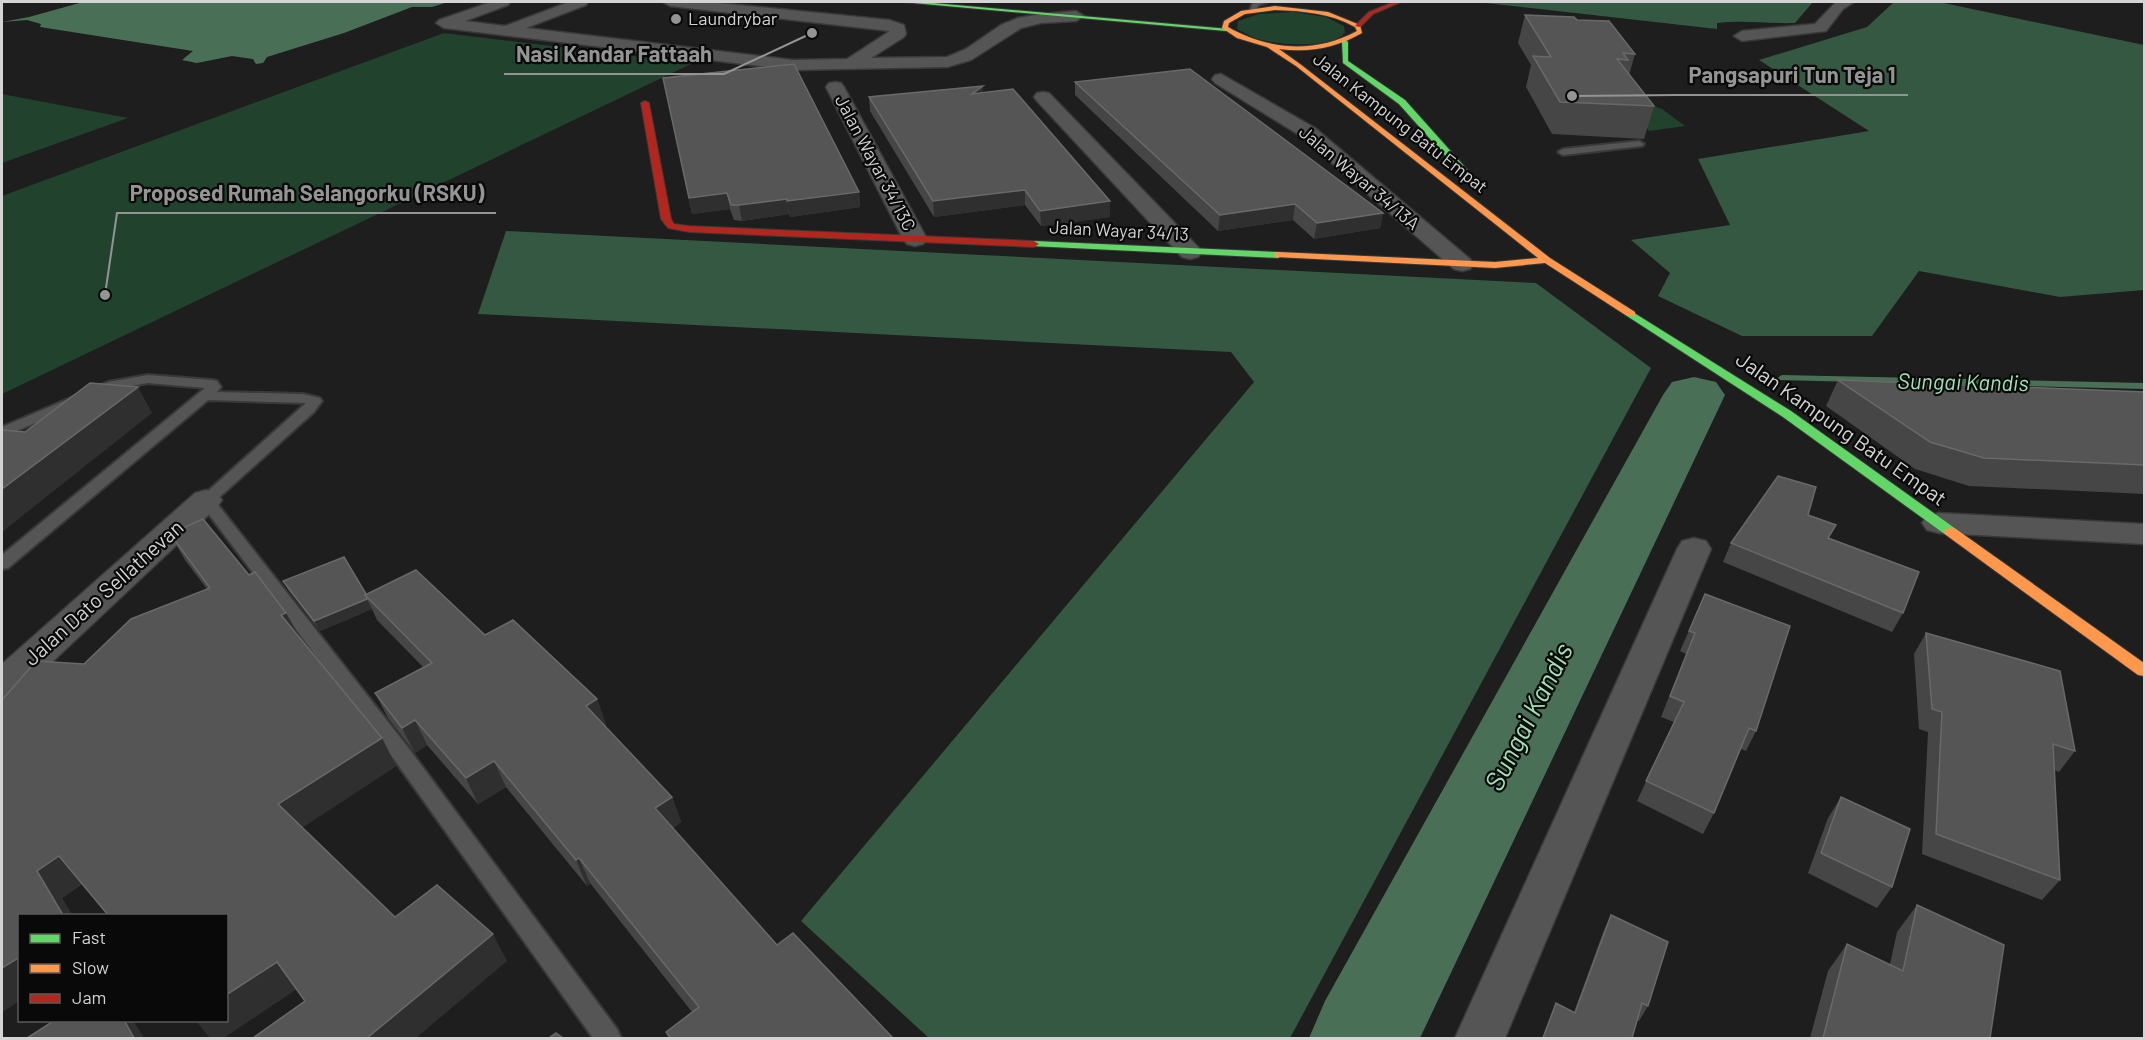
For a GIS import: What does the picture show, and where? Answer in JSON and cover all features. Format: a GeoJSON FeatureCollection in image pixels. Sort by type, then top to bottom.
{"type":"FeatureCollection","features":[{"type":"Feature","properties":{"kind":"main road"},"geometry":{"type":"LineString","coordinates":[[905,2],[1226,29],[1237,36],[1268,45],[1310,47],[1345,42],[1356,37],[1360,32],[1358,26],[1337,15],[1298,9],[1253,8],[1221,12]]}},
{"type":"Feature","properties":{"kind":"main road"},"geometry":{"type":"LineString","coordinates":[[1036,2],[1199,13]]}},
{"type":"Feature","properties":{"kind":"main road"},"geometry":{"type":"LineString","coordinates":[[1298,9],[1332,2]]}},
{"type":"Feature","properties":{"kind":"main road"},"geometry":{"type":"LineString","coordinates":[[1358,26],[1371,13],[1398,2]]}},
{"type":"Feature","properties":{"kind":"main road"},"geometry":{"type":"LineString","coordinates":[[1226,29],[1225,25],[1229,18],[1253,8]]}},
{"type":"Feature","properties":{"kind":"main road","name":"Jalan Kampung Batu Empat"},"geometry":{"type":"LineString","coordinates":[[1345,42],[1345,62],[1402,102],[1487,198],[1509,231]]}},
{"type":"Feature","properties":{"kind":"main road","name":"Jalan Kampung Batu Empat"},"geometry":{"type":"LineString","coordinates":[[1268,45],[1298,65],[1547,260],[1787,414],[2145,670]]}},
{"type":"Feature","properties":{"kind":"main road","name":"Jalan Wayar 34/13"},"geometry":{"type":"LineString","coordinates":[[645,103],[666,219],[671,226],[689,229],[915,240],[1462,264],[1495,265],[1547,260]]}},
{"type":"Feature","properties":{"kind":"street"},"geometry":{"type":"LineString","coordinates":[[498,2],[444,23],[793,65],[848,66],[960,60],[971,55],[1006,28],[1035,20],[1076,16]]}},
{"type":"Feature","properties":{"kind":"street"},"geometry":{"type":"LineString","coordinates":[[504,31],[581,2]]}},
{"type":"Feature","properties":{"kind":"street"},"geometry":{"type":"LineString","coordinates":[[670,2],[889,25],[898,28],[897,34],[848,66]]}},
{"type":"Feature","properties":{"kind":"street"},"geometry":{"type":"LineString","coordinates":[[1742,36],[1820,28],[1838,6],[1847,2]]}},
{"type":"Feature","properties":{"kind":"street"},"geometry":{"type":"LineString","coordinates":[[991,9],[1007,17],[1006,28]]}},
{"type":"Feature","properties":{"kind":"street","name":"Jalan Wayar 34/13A"},"geometry":{"type":"LineString","coordinates":[[1221,79],[1308,132],[1462,264]]}},
{"type":"Feature","properties":{"kind":"street","name":"Jalan Wayar 34/13C"},"geometry":{"type":"LineString","coordinates":[[835,87],[915,240]]}},
{"type":"Feature","properties":{"kind":"street"},"geometry":{"type":"LineString","coordinates":[[1043,97],[1190,252]]}},
{"type":"Feature","properties":{"kind":"street","name":"Jalan Dato Sellathevan"},"geometry":{"type":"LineString","coordinates":[[2,686],[206,500]]}},
{"type":"Feature","properties":{"kind":"street"},"geometry":{"type":"LineString","coordinates":[[1939,523],[2145,534]]}},
{"type":"Feature","properties":{"kind":"street"},"geometry":{"type":"LineString","coordinates":[[1479,1038],[1694,549]]}},
{"type":"Feature","properties":{"kind":"lane"},"geometry":{"type":"LineString","coordinates":[[1563,152],[1639,144]]}},
{"type":"Feature","properties":{"kind":"lane"},"geometry":{"type":"LineString","coordinates":[[2,432],[113,385],[148,379],[212,384],[214,387],[157,438],[2,564]]}},
{"type":"Feature","properties":{"kind":"lane"},"geometry":{"type":"LineString","coordinates":[[205,396],[303,398],[315,401],[309,409],[206,500],[403,756],[608,1038]]}},
{"type":"Feature","properties":{"kind":"shaded area"},"geometry":{"type":"Polygon","coordinates":[[[83,2],[445,3],[432,7],[412,7],[344,33],[267,57],[263,63],[256,64],[253,59],[232,56],[197,63],[182,60],[193,51],[40,27],[41,24],[27,20],[2,22],[83,2]]]}},
{"type":"Feature","properties":{"kind":"shaded area"},"geometry":{"type":"Polygon","coordinates":[[[1477,2],[1813,2],[1795,23],[1727,22],[1717,23],[1717,29],[1477,2]]]}},
{"type":"Feature","properties":{"kind":"shaded area"},"geometry":{"type":"Polygon","coordinates":[[[1894,2],[1939,2],[2144,45],[2144,290],[2060,297],[1919,271],[1872,336],[1742,336],[1658,296],[1670,273],[1631,240],[1730,225],[1698,159],[1869,131],[1759,60],[1867,27],[1894,2]]]}},
{"type":"Feature","properties":{"kind":"shaded area"},"geometry":{"type":"Polygon","coordinates":[[[1294,12],[1326,17],[1344,26],[1345,33],[1328,42],[1291,44],[1258,39],[1237,29],[1238,21],[1259,14],[1294,12]]]}},
{"type":"Feature","properties":{"kind":"shaded area"},"geometry":{"type":"Polygon","coordinates":[[[444,33],[693,63],[2,394],[2,196],[444,33]]]}},
{"type":"Feature","properties":{"kind":"shaded area"},"geometry":{"type":"Polygon","coordinates":[[[2,94],[128,118],[2,163],[2,94]]]}},
{"type":"Feature","properties":{"kind":"shaded area"},"geometry":{"type":"Polygon","coordinates":[[[1622,95],[1662,109],[1685,126],[1649,131],[1622,95]]]}},
{"type":"Feature","properties":{"kind":"shaded area"},"geometry":{"type":"Polygon","coordinates":[[[506,231],[1536,283],[1651,368],[1290,1038],[929,1038],[801,921],[1254,382],[1231,352],[478,314],[506,231]]]}},
{"type":"Feature","properties":{"kind":"building"},"geometry":{"type":"Polygon","coordinates":[[[1525,15],[1609,21],[1635,54],[1623,53],[1628,60],[1617,59],[1654,106],[1560,102],[1533,56],[1551,57],[1525,15]]]}},
{"type":"Feature","properties":{"kind":"building"},"geometry":{"type":"Polygon","coordinates":[[[794,64],[859,192],[739,205],[731,205],[727,193],[689,198],[663,78],[794,64]]]}},
{"type":"Feature","properties":{"kind":"building"},"geometry":{"type":"Polygon","coordinates":[[[1190,69],[1383,213],[1317,223],[1295,204],[1220,215],[1075,82],[1190,69]]]}},
{"type":"Feature","properties":{"kind":"building"},"geometry":{"type":"Polygon","coordinates":[[[983,86],[972,94],[1013,89],[1110,201],[1040,211],[1025,190],[933,201],[869,97],[983,86]]]}},
{"type":"Feature","properties":{"kind":"building"},"geometry":{"type":"Polygon","coordinates":[[[1838,380],[2145,392],[2145,465],[1984,458],[1930,442],[1838,380]]]}},
{"type":"Feature","properties":{"kind":"building"},"geometry":{"type":"Polygon","coordinates":[[[90,383],[138,387],[2,489],[2,430],[25,432],[90,383]]]}},
{"type":"Feature","properties":{"kind":"building"},"geometry":{"type":"Polygon","coordinates":[[[1778,476],[1816,487],[1808,515],[1836,525],[1828,538],[1919,572],[1903,613],[1731,543],[1778,476]]]}},
{"type":"Feature","properties":{"kind":"building"},"geometry":{"type":"Polygon","coordinates":[[[203,519],[249,575],[255,572],[286,613],[281,615],[382,738],[278,804],[395,917],[437,885],[493,934],[367,1038],[253,1038],[305,1001],[277,962],[228,994],[228,914],[107,914],[59,856],[37,871],[62,914],[18,914],[18,958],[2,968],[2,700],[36,661],[84,664],[131,619],[210,588],[170,534],[203,519]]]}},
{"type":"Feature","properties":{"kind":"building"},"geometry":{"type":"Polygon","coordinates":[[[344,557],[367,599],[314,621],[283,581],[344,557]]]}},
{"type":"Feature","properties":{"kind":"building"},"geometry":{"type":"Polygon","coordinates":[[[416,570],[485,635],[513,620],[597,699],[586,706],[672,797],[655,808],[777,945],[793,933],[893,1038],[671,1038],[666,1032],[699,1007],[579,858],[576,860],[494,761],[466,778],[415,720],[402,728],[375,693],[432,663],[365,595],[416,570]]]}},
{"type":"Feature","properties":{"kind":"building"},"geometry":{"type":"Polygon","coordinates":[[[1705,594],[1790,626],[1756,731],[1749,728],[1714,813],[1646,781],[1684,702],[1670,696],[1695,633],[1689,631],[1705,594]]]}},
{"type":"Feature","properties":{"kind":"building"},"geometry":{"type":"Polygon","coordinates":[[[1926,633],[2060,671],[2075,751],[2053,744],[2060,880],[1936,834],[1942,712],[1932,709],[1926,633]]]}},
{"type":"Feature","properties":{"kind":"building"},"geometry":{"type":"Polygon","coordinates":[[[1841,797],[1910,829],[1892,887],[1821,853],[1841,797]]]}},
{"type":"Feature","properties":{"kind":"building"},"geometry":{"type":"Polygon","coordinates":[[[1917,905],[2004,945],[1990,1038],[1823,1038],[1847,944],[1903,971],[1917,905]]]}},
{"type":"Feature","properties":{"kind":"building"},"geometry":{"type":"Polygon","coordinates":[[[1611,915],[1668,942],[1648,1006],[1642,1003],[1632,1038],[1543,1038],[1556,1003],[1575,1013],[1611,915]]]}},
{"type":"Feature","properties":{"kind":"building"},"geometry":{"type":"Polygon","coordinates":[[[52,1022],[125,1022],[134,1038],[27,1038],[52,1022]]]}},
{"type":"Feature","properties":{"kind":"building"},"geometry":{"type":"Polygon","coordinates":[[[556,1033],[563,1038],[549,1038],[556,1033]]]}},
{"type":"Feature","properties":{"kind":"waterway","name":"Sungai Kandis"},"geometry":{"type":"LineString","coordinates":[[1782,378],[2144,386]]}},
{"type":"Feature","properties":{"kind":"waterway","name":"Sungai Kandis"},"geometry":{"type":"LineString","coordinates":[[1364,1038],[1694,395]]}},
{"type":"Feature","properties":{"kind":"traffic: fast"},"geometry":{"type":"LineString","coordinates":[[905,2],[1226,29]]}},
{"type":"Feature","properties":{"kind":"traffic: fast"},"geometry":{"type":"LineString","coordinates":[[1345,42],[1345,62],[1402,102],[1477,186]]}},
{"type":"Feature","properties":{"kind":"traffic: fast"},"geometry":{"type":"LineString","coordinates":[[1034,244],[1278,255]]}},
{"type":"Feature","properties":{"kind":"traffic: fast"},"geometry":{"type":"LineString","coordinates":[[1631,314],[1787,414],[1951,532]]}},
{"type":"Feature","properties":{"kind":"traffic: slow"},"geometry":{"type":"LineString","coordinates":[[1275,8],[1328,14],[1358,26],[1360,32],[1329,45],[1292,49],[1256,43],[1225,28],[1226,22],[1243,12],[1275,8]]}},
{"type":"Feature","properties":{"kind":"traffic: slow"},"geometry":{"type":"LineString","coordinates":[[1268,45],[1298,65],[1547,260],[1631,314]]}},
{"type":"Feature","properties":{"kind":"traffic: slow"},"geometry":{"type":"LineString","coordinates":[[1278,255],[1495,265],[1547,260]]}},
{"type":"Feature","properties":{"kind":"traffic: slow"},"geometry":{"type":"LineString","coordinates":[[1951,532],[2144,671]]}},
{"type":"Feature","properties":{"kind":"traffic: jam"},"geometry":{"type":"LineString","coordinates":[[1358,26],[1371,13],[1398,2]]}},
{"type":"Feature","properties":{"kind":"traffic: jam"},"geometry":{"type":"LineString","coordinates":[[645,103],[666,219],[671,226],[689,229],[1034,244]]}},
{"type":"Feature","properties":{"kind":"place","name":"Laundrybar"},"geometry":{"type":"Point","coordinates":[676,19]}},
{"type":"Feature","properties":{"kind":"place","name":"Nasi Kandar Fattaah"},"geometry":{"type":"Point","coordinates":[812,33]}},
{"type":"Feature","properties":{"kind":"place","name":"Pangsapuri Tun Teja 1"},"geometry":{"type":"Point","coordinates":[1572,96]}},
{"type":"Feature","properties":{"kind":"place","name":"Proposed Rumah Selangorku (RSKU)"},"geometry":{"type":"Point","coordinates":[105,295]}}]}
